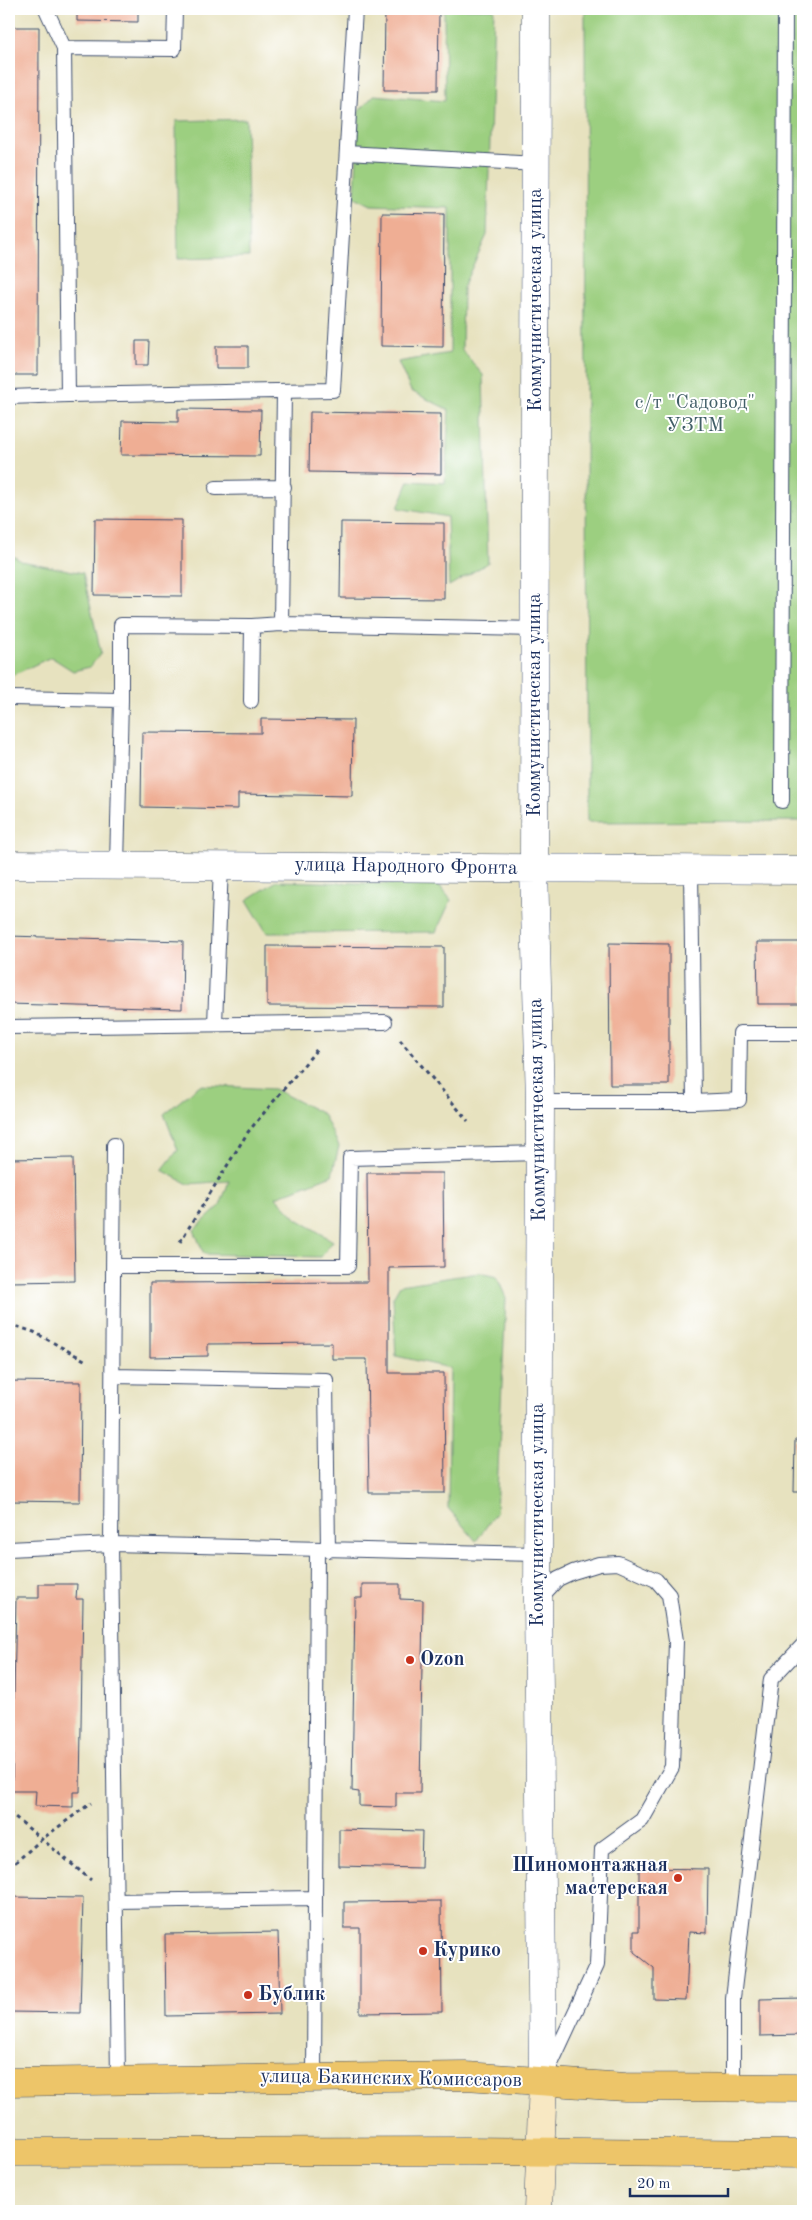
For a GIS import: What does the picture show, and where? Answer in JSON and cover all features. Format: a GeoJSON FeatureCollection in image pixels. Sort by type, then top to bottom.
{"type":"FeatureCollection","features":[{"type":"Feature","properties":{"kind":"main road","name":"улица Бакинских Комиссаров"},"geometry":{"type":"LineString","coordinates":[[9,2082],[118,2079],[466,2076],[625,2087],[803,2088]]}},
{"type":"Feature","properties":{"kind":"main road"},"geometry":{"type":"LineString","coordinates":[[9,2152],[803,2154]]}},
{"type":"Feature","properties":{"kind":"street","name":"Коммунистическая улица"},"geometry":{"type":"LineString","coordinates":[[536,9],[534,868],[540,1102],[538,1600],[543,2081],[538,2211]]}},
{"type":"Feature","properties":{"kind":"street","name":"улица Народного Фронта"},"geometry":{"type":"LineString","coordinates":[[9,865],[803,870]]}},
{"type":"Feature","properties":{"kind":"lane"},"geometry":{"type":"LineString","coordinates":[[46,9],[64,48],[68,395]]}},
{"type":"Feature","properties":{"kind":"lane"},"geometry":{"type":"LineString","coordinates":[[64,48],[174,49],[176,9]]}},
{"type":"Feature","properties":{"kind":"lane"},"geometry":{"type":"LineString","coordinates":[[9,397],[333,390],[355,9]]}},
{"type":"Feature","properties":{"kind":"lane"},"geometry":{"type":"LineString","coordinates":[[782,801],[785,9]]}},
{"type":"Feature","properties":{"kind":"lane"},"geometry":{"type":"LineString","coordinates":[[347,153],[536,164]]}},
{"type":"Feature","properties":{"kind":"lane"},"geometry":{"type":"LineString","coordinates":[[281,624],[284,391]]}},
{"type":"Feature","properties":{"kind":"lane"},"geometry":{"type":"LineString","coordinates":[[216,488],[284,487]]}},
{"type":"Feature","properties":{"kind":"lane"},"geometry":{"type":"LineString","coordinates":[[117,865],[121,625],[252,626],[281,624],[535,629]]}},
{"type":"Feature","properties":{"kind":"lane"},"geometry":{"type":"LineString","coordinates":[[251,701],[252,626]]}},
{"type":"Feature","properties":{"kind":"lane"},"geometry":{"type":"LineString","coordinates":[[9,698],[121,700]]}},
{"type":"Feature","properties":{"kind":"lane"},"geometry":{"type":"LineString","coordinates":[[216,1024],[221,865]]}},
{"type":"Feature","properties":{"kind":"lane"},"geometry":{"type":"LineString","coordinates":[[691,870],[694,1102]]}},
{"type":"Feature","properties":{"kind":"lane"},"geometry":{"type":"LineString","coordinates":[[9,1027],[385,1022]]}},
{"type":"Feature","properties":{"kind":"lane"},"geometry":{"type":"LineString","coordinates":[[540,1102],[694,1102],[739,1100],[740,1033],[803,1033]]}},
{"type":"Feature","properties":{"kind":"lane"},"geometry":{"type":"LineString","coordinates":[[114,1145],[111,1544],[118,2079]]}},
{"type":"Feature","properties":{"kind":"lane"},"geometry":{"type":"LineString","coordinates":[[114,1266],[348,1266],[350,1158],[539,1153]]}},
{"type":"Feature","properties":{"kind":"lane"},"geometry":{"type":"LineString","coordinates":[[112,1376],[326,1380],[315,1898],[314,2077]]}},
{"type":"Feature","properties":{"kind":"lane"},"geometry":{"type":"LineString","coordinates":[[9,1550],[111,1544],[538,1554]]}},
{"type":"Feature","properties":{"kind":"lane"},"geometry":{"type":"LineString","coordinates":[[538,1600],[558,1579],[573,1572],[599,1564],[618,1563],[656,1580],[670,1595],[676,1641],[672,1767],[642,1820],[602,1849],[597,1965],[543,2081]]}},
{"type":"Feature","properties":{"kind":"lane"},"geometry":{"type":"LineString","coordinates":[[733,2089],[733,1998],[771,1678],[803,1645]]}},
{"type":"Feature","properties":{"kind":"lane"},"geometry":{"type":"LineString","coordinates":[[116,1901],[315,1898]]}},
{"type":"Feature","properties":{"kind":"path"},"geometry":{"type":"LineString","coordinates":[[385,1022],[468,1121]]}},
{"type":"Feature","properties":{"kind":"path"},"geometry":{"type":"LineString","coordinates":[[165,1266],[248,1132],[338,1023]]}},
{"type":"Feature","properties":{"kind":"path"},"geometry":{"type":"LineString","coordinates":[[9,1324],[34,1332],[112,1376]]}},
{"type":"Feature","properties":{"kind":"path"},"geometry":{"type":"LineString","coordinates":[[9,1868],[42,1838],[114,1787]]}},
{"type":"Feature","properties":{"kind":"path"},"geometry":{"type":"LineString","coordinates":[[9,1812],[116,1901]]}},
{"type":"Feature","properties":{"kind":"green space"},"geometry":{"type":"Polygon","coordinates":[[[444,9],[494,9],[487,235],[463,287],[462,350],[483,375],[488,563],[449,586],[447,517],[398,508],[409,481],[445,483],[449,410],[411,391],[398,362],[450,353],[450,208],[371,205],[355,197],[359,111],[374,95],[445,101],[444,9]]]}},
{"type":"Feature","properties":{"kind":"green space","name":"с/т \"Садовод\" УЗТМ"},"geometry":{"type":"Polygon","coordinates":[[[585,9],[803,9],[803,821],[587,822],[585,9]]]}},
{"type":"Feature","properties":{"kind":"green space"},"geometry":{"type":"Polygon","coordinates":[[[246,119],[249,257],[178,259],[176,121],[246,119]]]}},
{"type":"Feature","properties":{"kind":"green space"},"geometry":{"type":"Polygon","coordinates":[[[9,553],[21,561],[83,573],[101,653],[90,667],[73,671],[51,657],[9,677],[9,553]]]}},
{"type":"Feature","properties":{"kind":"green space"},"geometry":{"type":"Polygon","coordinates":[[[277,881],[439,885],[451,900],[436,932],[267,933],[247,900],[277,881]]]}},
{"type":"Feature","properties":{"kind":"green space"},"geometry":{"type":"Polygon","coordinates":[[[200,1085],[274,1089],[323,1114],[339,1146],[332,1175],[276,1197],[297,1219],[333,1241],[321,1257],[204,1254],[194,1230],[220,1206],[229,1181],[188,1184],[162,1170],[178,1150],[164,1114],[200,1085]]]}},
{"type":"Feature","properties":{"kind":"green space"},"geometry":{"type":"Polygon","coordinates":[[[479,1273],[497,1277],[506,1298],[496,1513],[476,1541],[448,1508],[450,1368],[396,1356],[393,1297],[400,1285],[479,1273]]]}},
{"type":"Feature","properties":{"kind":"building"},"geometry":{"type":"Polygon","coordinates":[[[77,9],[138,9],[138,22],[77,21],[77,9]]]}},
{"type":"Feature","properties":{"kind":"building"},"geometry":{"type":"Polygon","coordinates":[[[385,9],[439,9],[438,90],[384,90],[385,9]]]}},
{"type":"Feature","properties":{"kind":"building"},"geometry":{"type":"Polygon","coordinates":[[[9,27],[39,27],[38,375],[9,375],[9,27]]]}},
{"type":"Feature","properties":{"kind":"building"},"geometry":{"type":"Polygon","coordinates":[[[382,213],[444,214],[443,347],[381,346],[382,213]]]}},
{"type":"Feature","properties":{"kind":"building"},"geometry":{"type":"Polygon","coordinates":[[[136,341],[149,341],[148,365],[136,365],[136,341]]]}},
{"type":"Feature","properties":{"kind":"building"},"geometry":{"type":"Polygon","coordinates":[[[216,346],[248,346],[248,368],[216,368],[216,346]]]}},
{"type":"Feature","properties":{"kind":"building"},"geometry":{"type":"Polygon","coordinates":[[[178,409],[261,410],[260,456],[121,455],[122,421],[178,422],[178,409]]]}},
{"type":"Feature","properties":{"kind":"building"},"geometry":{"type":"Polygon","coordinates":[[[310,412],[441,414],[441,474],[309,472],[310,412]]]}},
{"type":"Feature","properties":{"kind":"building"},"geometry":{"type":"Polygon","coordinates":[[[95,519],[182,520],[182,596],[94,595],[95,519]]]}},
{"type":"Feature","properties":{"kind":"building"},"geometry":{"type":"Polygon","coordinates":[[[341,522],[444,523],[444,599],[340,598],[341,522]]]}},
{"type":"Feature","properties":{"kind":"building"},"geometry":{"type":"Polygon","coordinates":[[[261,719],[353,720],[352,796],[238,794],[238,809],[141,807],[142,732],[261,733],[261,719]]]}},
{"type":"Feature","properties":{"kind":"building"},"geometry":{"type":"Polygon","coordinates":[[[9,936],[183,941],[182,1009],[9,1004],[9,936]]]}},
{"type":"Feature","properties":{"kind":"building"},"geometry":{"type":"Polygon","coordinates":[[[757,942],[803,942],[803,1004],[758,1004],[757,942]]]}},
{"type":"Feature","properties":{"kind":"building"},"geometry":{"type":"Polygon","coordinates":[[[609,943],[669,944],[669,1085],[610,1085],[609,943]]]}},
{"type":"Feature","properties":{"kind":"building"},"geometry":{"type":"Polygon","coordinates":[[[267,946],[444,947],[444,1007],[267,1006],[267,946]]]}},
{"type":"Feature","properties":{"kind":"building"},"geometry":{"type":"Polygon","coordinates":[[[73,1158],[75,1281],[9,1282],[9,1159],[73,1158]]]}},
{"type":"Feature","properties":{"kind":"building"},"geometry":{"type":"Polygon","coordinates":[[[367,1173],[443,1173],[444,1267],[389,1268],[389,1373],[444,1373],[445,1493],[369,1493],[367,1359],[332,1359],[332,1343],[208,1344],[208,1356],[150,1357],[150,1283],[368,1282],[367,1173]]]}},
{"type":"Feature","properties":{"kind":"building"},"geometry":{"type":"Polygon","coordinates":[[[9,1381],[81,1382],[80,1502],[9,1501],[9,1381]]]}},
{"type":"Feature","properties":{"kind":"building"},"geometry":{"type":"Polygon","coordinates":[[[795,1440],[803,1440],[803,1492],[794,1492],[795,1440]]]}},
{"type":"Feature","properties":{"kind":"building"},"geometry":{"type":"Polygon","coordinates":[[[39,1584],[77,1584],[76,1599],[83,1599],[80,1792],[73,1792],[73,1807],[35,1806],[36,1791],[12,1791],[16,1598],[39,1598],[39,1584]]]}},
{"type":"Feature","properties":{"kind":"building"},"geometry":{"type":"Polygon","coordinates":[[[362,1584],[400,1584],[400,1599],[423,1600],[420,1793],[396,1793],[396,1807],[359,1806],[359,1792],[352,1791],[355,1598],[362,1598],[362,1584]]]}},
{"type":"Feature","properties":{"kind":"building"},"geometry":{"type":"Polygon","coordinates":[[[339,1829],[422,1831],[421,1868],[339,1866],[339,1829]]]}},
{"type":"Feature","properties":{"kind":"building"},"geometry":{"type":"Polygon","coordinates":[[[639,1868],[708,1869],[707,1933],[689,1932],[686,2000],[654,1999],[654,1968],[634,1952],[634,1931],[639,1931],[639,1868]]]}},
{"type":"Feature","properties":{"kind":"building"},"geometry":{"type":"Polygon","coordinates":[[[9,1897],[83,1898],[80,2013],[9,2012],[9,1897]]]}},
{"type":"Feature","properties":{"kind":"building"},"geometry":{"type":"Polygon","coordinates":[[[441,1901],[442,2012],[360,2013],[360,1928],[344,1928],[344,1902],[441,1901]]]}},
{"type":"Feature","properties":{"kind":"building"},"geometry":{"type":"Polygon","coordinates":[[[278,1932],[280,2014],[166,2016],[165,1934],[278,1932]]]}},
{"type":"Feature","properties":{"kind":"building"},"geometry":{"type":"Polygon","coordinates":[[[803,1998],[803,2035],[760,2036],[760,1999],[803,1998]]]}},
{"type":"Feature","properties":{"kind":"place","name":"Ozon"},"geometry":{"type":"Point","coordinates":[410,1660]}},
{"type":"Feature","properties":{"kind":"place","name":"Шиномонтажная мастерская"},"geometry":{"type":"Point","coordinates":[678,1878]}},
{"type":"Feature","properties":{"kind":"place","name":"Курико"},"geometry":{"type":"Point","coordinates":[423,1951]}},
{"type":"Feature","properties":{"kind":"place","name":"Бублик"},"geometry":{"type":"Point","coordinates":[248,1995]}}]}
